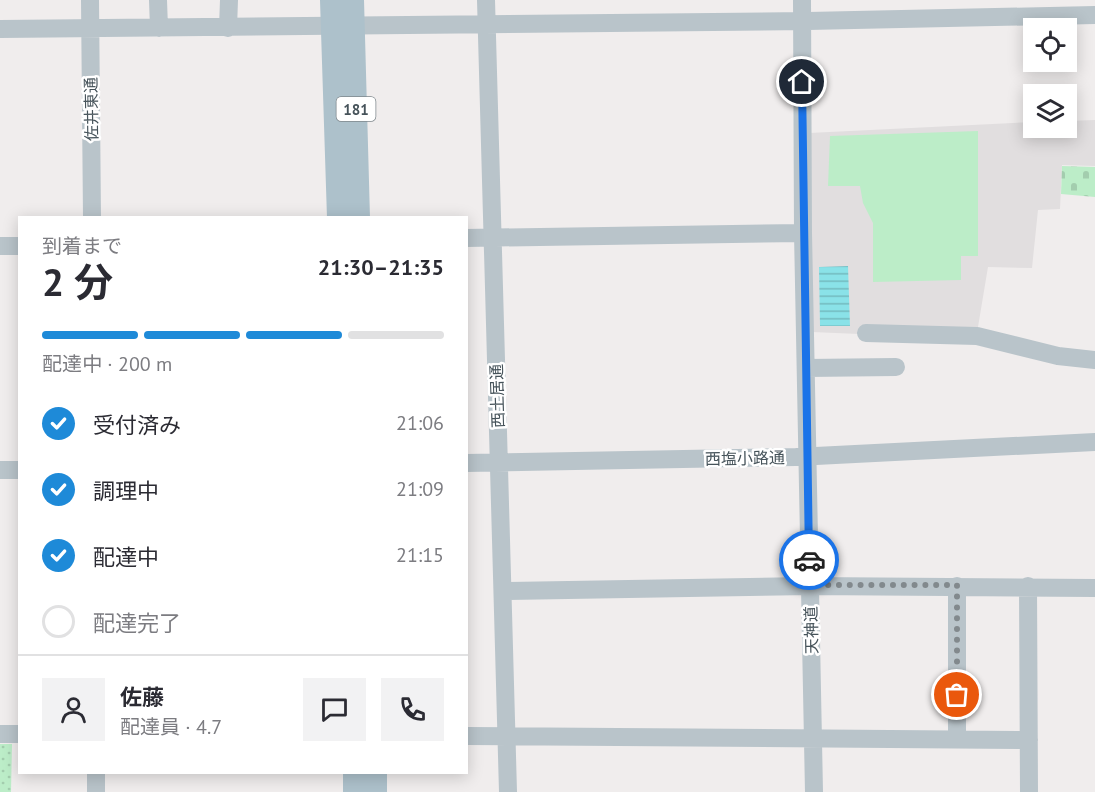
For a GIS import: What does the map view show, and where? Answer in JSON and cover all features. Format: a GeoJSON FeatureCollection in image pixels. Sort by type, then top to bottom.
{"type":"FeatureCollection","features":[{"type":"Feature","properties":{"kind":"main road","name":"181"},"geometry":{"type":"LineString","coordinates":[[331,0],[343,26],[359,216]]}},
{"type":"Feature","properties":{"kind":"main road","name":"181"},"geometry":{"type":"LineString","coordinates":[[338,216],[343,26],[352,0]]}},
{"type":"Feature","properties":{"kind":"main road"},"geometry":{"type":"LineString","coordinates":[[354,774],[354,792]]}},
{"type":"Feature","properties":{"kind":"main road"},"geometry":{"type":"LineString","coordinates":[[376,774],[376,792]]}},
{"type":"Feature","properties":{"kind":"street","name":"佐井東通"},"geometry":{"type":"LineString","coordinates":[[90,0],[92,216]]}},
{"type":"Feature","properties":{"kind":"street"},"geometry":{"type":"LineString","coordinates":[[158,0],[159,28]]}},
{"type":"Feature","properties":{"kind":"street"},"geometry":{"type":"LineString","coordinates":[[228,28],[229,0]]}},
{"type":"Feature","properties":{"kind":"street","name":"西土居通"},"geometry":{"type":"LineString","coordinates":[[486,0],[508,792]]}},
{"type":"Feature","properties":{"kind":"street","name":"天神道"},"geometry":{"type":"LineString","coordinates":[[802,0],[803,232],[814,792]]}},
{"type":"Feature","properties":{"kind":"street"},"geometry":{"type":"LineString","coordinates":[[0,29],[802,21],[1095,15]]}},
{"type":"Feature","properties":{"kind":"street"},"geometry":{"type":"LineString","coordinates":[[468,238],[803,232]]}},
{"type":"Feature","properties":{"kind":"street"},"geometry":{"type":"LineString","coordinates":[[0,246],[18,246]]}},
{"type":"Feature","properties":{"kind":"street"},"geometry":{"type":"LineString","coordinates":[[866,333],[977,336],[1058,357],[1095,360]]}},
{"type":"Feature","properties":{"kind":"street"},"geometry":{"type":"LineString","coordinates":[[806,368],[896,367]]}},
{"type":"Feature","properties":{"kind":"street","name":"西塩小路通"},"geometry":{"type":"LineString","coordinates":[[468,463],[808,456],[1095,442]]}},
{"type":"Feature","properties":{"kind":"street"},"geometry":{"type":"LineString","coordinates":[[0,470],[18,470]]}},
{"type":"Feature","properties":{"kind":"street"},"geometry":{"type":"LineString","coordinates":[[503,591],[810,585],[1095,588]]}},
{"type":"Feature","properties":{"kind":"street"},"geometry":{"type":"LineString","coordinates":[[957,585],[957,738]]}},
{"type":"Feature","properties":{"kind":"street"},"geometry":{"type":"LineString","coordinates":[[1028,586],[1029,792]]}},
{"type":"Feature","properties":{"kind":"street"},"geometry":{"type":"LineString","coordinates":[[0,734],[18,734]]}},
{"type":"Feature","properties":{"kind":"street"},"geometry":{"type":"LineString","coordinates":[[468,736],[1029,740]]}},
{"type":"Feature","properties":{"kind":"street"},"geometry":{"type":"LineString","coordinates":[[96,774],[96,792]]}},
{"type":"Feature","properties":{"kind":"shaded area"},"geometry":{"type":"Polygon","coordinates":[[[1095,120],[1095,166],[1062,165],[1060,209],[1038,210],[1032,268],[988,267],[976,339],[812,332],[809,133],[1023,122],[1023,138],[1077,138],[1077,121],[1095,120]]]}},
{"type":"Feature","properties":{"kind":"green space"},"geometry":{"type":"Polygon","coordinates":[[[978,131],[978,256],[961,256],[961,280],[873,282],[873,223],[863,203],[860,186],[828,186],[830,136],[978,131]]]}},
{"type":"Feature","properties":{"kind":"green space"},"geometry":{"type":"Polygon","coordinates":[[[1062,166],[1095,167],[1095,197],[1061,194],[1062,166]]]}},
{"type":"Feature","properties":{"kind":"green space"},"geometry":{"type":"Polygon","coordinates":[[[0,744],[12,744],[11,792],[0,792],[0,744]]]}},
{"type":"Feature","properties":{"kind":"water"},"geometry":{"type":"Polygon","coordinates":[[[848,266],[850,326],[820,326],[819,267],[848,266]]]}},
{"type":"Feature","properties":{"kind":"way so far"},"geometry":{"type":"LineString","coordinates":[[809,560],[810,585],[957,585],[957,695]]}},
{"type":"Feature","properties":{"kind":"route"},"geometry":{"type":"LineString","coordinates":[[802,82],[809,560]]}}]}
